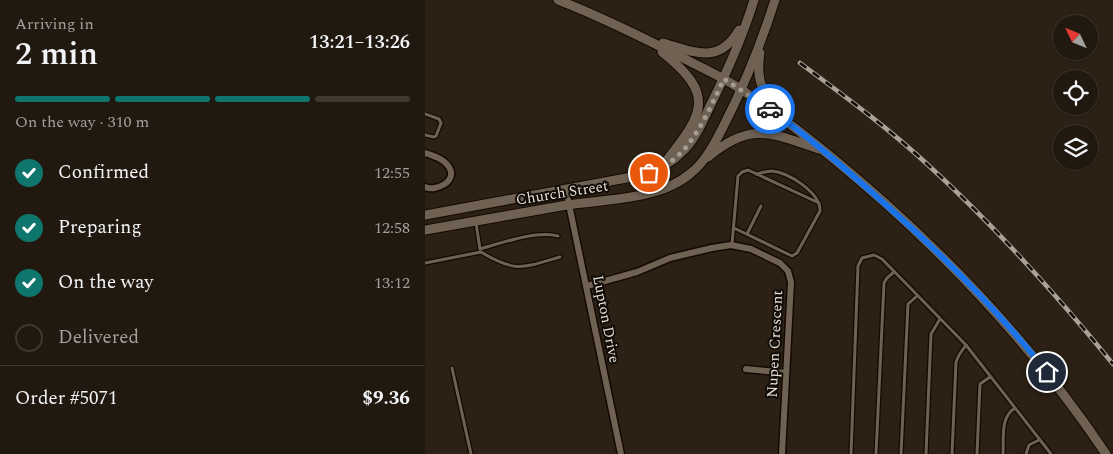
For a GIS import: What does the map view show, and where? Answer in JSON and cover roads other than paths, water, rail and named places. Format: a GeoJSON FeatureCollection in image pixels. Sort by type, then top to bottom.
{"type":"FeatureCollection","features":[{"type":"Feature","properties":{"kind":"main road"},"geometry":{"type":"LineString","coordinates":[[558,0],[645,38],[724,79],[823,149]]}},
{"type":"Feature","properties":{"kind":"main road"},"geometry":{"type":"LineString","coordinates":[[645,38],[698,53],[717,52],[726,47],[733,39],[754,0]]}},
{"type":"Feature","properties":{"kind":"main road","name":"Church Street"},"geometry":{"type":"LineString","coordinates":[[425,215],[643,174],[661,168],[671,162],[686,148],[724,79],[754,0]]}},
{"type":"Feature","properties":{"kind":"main road"},"geometry":{"type":"LineString","coordinates":[[775,0],[761,40],[758,71],[762,87],[773,103],[919,234],[989,304],[1026,346],[1107,454]]}},
{"type":"Feature","properties":{"kind":"main road"},"geometry":{"type":"LineString","coordinates":[[645,38],[683,71],[695,85],[699,98],[697,114],[692,126],[661,168]]}},
{"type":"Feature","properties":{"kind":"main road","name":"Church Street"},"geometry":{"type":"LineString","coordinates":[[425,230],[643,194],[663,189],[679,182],[698,167],[717,137],[741,90],[761,40]]}},
{"type":"Feature","properties":{"kind":"main road"},"geometry":{"type":"LineString","coordinates":[[698,167],[726,144],[742,136],[757,133],[775,134],[823,149]]}},
{"type":"Feature","properties":{"kind":"street"},"geometry":{"type":"LineString","coordinates":[[425,153],[444,161],[450,168],[451,174],[443,186],[437,189],[425,187]]}},
{"type":"Feature","properties":{"kind":"street","name":"Lupton Drive"},"geometry":{"type":"LineString","coordinates":[[566,190],[621,454]]}},
{"type":"Feature","properties":{"kind":"street","name":"Nupen Crescent"},"geometry":{"type":"LineString","coordinates":[[587,286],[637,272],[670,258],[731,245],[761,253],[783,265],[789,273],[791,282],[782,454]]}},
{"type":"Feature","properties":{"kind":"street"},"geometry":{"type":"LineString","coordinates":[[746,369],[786,373]]}},
{"type":"Feature","properties":{"kind":"lane"},"geometry":{"type":"LineString","coordinates":[[425,114],[439,119],[441,123],[436,136],[425,135]]}},
{"type":"Feature","properties":{"kind":"lane"},"geometry":{"type":"LineString","coordinates":[[731,245],[739,176],[742,172],[748,170],[819,204]]}},
{"type":"Feature","properties":{"kind":"lane"},"geometry":{"type":"LineString","coordinates":[[733,228],[789,255],[795,255],[821,211],[816,196],[809,189],[780,173],[772,171],[756,174]]}},
{"type":"Feature","properties":{"kind":"lane"},"geometry":{"type":"LineString","coordinates":[[747,234],[761,206]]}},
{"type":"Feature","properties":{"kind":"lane"},"geometry":{"type":"LineString","coordinates":[[476,221],[480,250]]}},
{"type":"Feature","properties":{"kind":"lane"},"geometry":{"type":"LineString","coordinates":[[425,264],[510,240],[548,234],[558,236]]}},
{"type":"Feature","properties":{"kind":"lane"},"geometry":{"type":"LineString","coordinates":[[480,250],[505,265],[518,267],[560,257]]}},
{"type":"Feature","properties":{"kind":"lane"},"geometry":{"type":"LineString","coordinates":[[851,454],[859,266],[862,258],[875,255],[965,345],[1051,454]]}},
{"type":"Feature","properties":{"kind":"lane"},"geometry":{"type":"LineString","coordinates":[[877,454],[884,283],[894,272]]}},
{"type":"Feature","properties":{"kind":"lane"},"geometry":{"type":"LineString","coordinates":[[901,454],[908,304],[917,296]]}},
{"type":"Feature","properties":{"kind":"lane"},"geometry":{"type":"LineString","coordinates":[[926,454],[931,334],[940,319]]}},
{"type":"Feature","properties":{"kind":"lane"},"geometry":{"type":"LineString","coordinates":[[952,454],[956,362],[965,345]]}},
{"type":"Feature","properties":{"kind":"lane"},"geometry":{"type":"LineString","coordinates":[[452,368],[471,454]]}},
{"type":"Feature","properties":{"kind":"lane"},"geometry":{"type":"LineString","coordinates":[[977,454],[981,384],[991,377]]}},
{"type":"Feature","properties":{"kind":"lane"},"geometry":{"type":"LineString","coordinates":[[1003,454],[1004,423],[1010,412],[1015,408]]}},
{"type":"Feature","properties":{"kind":"lane"},"geometry":{"type":"LineString","coordinates":[[1026,454],[1029,445],[1040,439]]}},
{"type":"Feature","properties":{"kind":"railway"},"geometry":{"type":"LineString","coordinates":[[800,63],[896,137],[977,211],[1024,261],[1113,364]]}}]}
